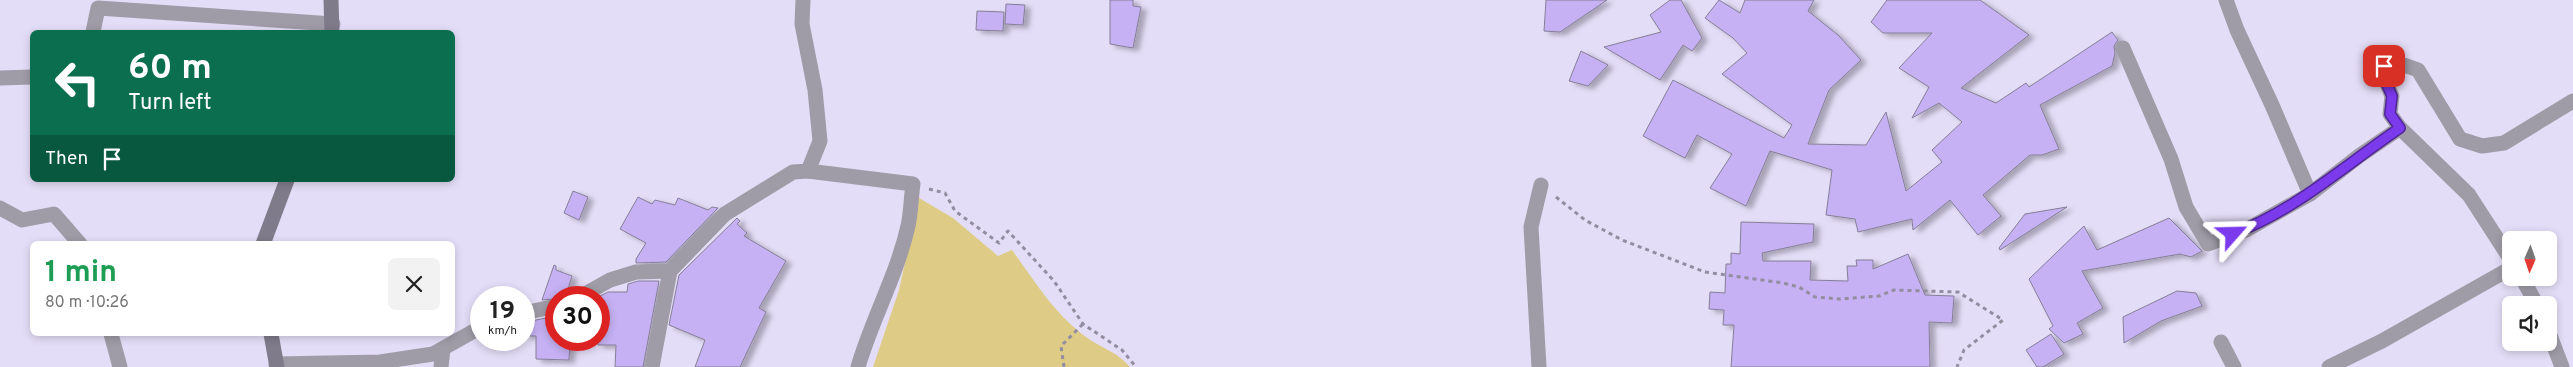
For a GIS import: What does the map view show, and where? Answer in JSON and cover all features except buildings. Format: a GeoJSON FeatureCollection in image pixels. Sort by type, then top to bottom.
{"type":"FeatureCollection","features":[{"type":"Feature","properties":{"kind":"main road"},"geometry":{"type":"LineString","coordinates":[[331,0],[333,28]]}},
{"type":"Feature","properties":{"kind":"main road"},"geometry":{"type":"LineString","coordinates":[[264,241],[286,182]]}},
{"type":"Feature","properties":{"kind":"main road"},"geometry":{"type":"LineString","coordinates":[[271,336],[277,366]]}},
{"type":"Feature","properties":{"kind":"street"},"geometry":{"type":"LineString","coordinates":[[803,0],[802,24],[815,90],[820,140],[808,171]]}},
{"type":"Feature","properties":{"kind":"street"},"geometry":{"type":"LineString","coordinates":[[2226,0],[2237,30],[2310,194]]}},
{"type":"Feature","properties":{"kind":"street"},"geometry":{"type":"LineString","coordinates":[[93,30],[98,8],[333,28]]}},
{"type":"Feature","properties":{"kind":"street"},"geometry":{"type":"LineString","coordinates":[[2123,48],[2171,159],[2186,207],[2208,244],[2246,230],[2310,194],[2359,156],[2400,128]]}},
{"type":"Feature","properties":{"kind":"street"},"geometry":{"type":"LineString","coordinates":[[2502,246],[2469,195],[2400,128],[2390,114],[2392,96],[2385,80],[2384,66],[2404,65],[2418,70],[2460,139],[2477,145],[2504,142],[2573,101]]}},
{"type":"Feature","properties":{"kind":"street"},"geometry":{"type":"LineString","coordinates":[[0,78],[30,77]]}},
{"type":"Feature","properties":{"kind":"street"},"geometry":{"type":"LineString","coordinates":[[652,367],[670,271],[725,214],[793,172],[808,171],[912,184],[906,234],[895,271],[864,345],[858,367]]}},
{"type":"Feature","properties":{"kind":"street"},"geometry":{"type":"LineString","coordinates":[[1539,367],[1532,227],[1541,185]]}},
{"type":"Feature","properties":{"kind":"street"},"geometry":{"type":"LineString","coordinates":[[0,208],[22,220],[54,214],[77,241]]}},
{"type":"Feature","properties":{"kind":"street"},"geometry":{"type":"LineString","coordinates":[[599,286],[610,280],[636,272],[670,271]]}},
{"type":"Feature","properties":{"kind":"street"},"geometry":{"type":"LineString","coordinates":[[2329,367],[2382,341],[2502,273]]}},
{"type":"Feature","properties":{"kind":"street"},"geometry":{"type":"LineString","coordinates":[[277,366],[380,362],[433,354],[470,333]]}},
{"type":"Feature","properties":{"kind":"street"},"geometry":{"type":"LineString","coordinates":[[112,336],[120,367]]}},
{"type":"Feature","properties":{"kind":"street"},"geometry":{"type":"LineString","coordinates":[[2221,342],[2234,367]]}},
{"type":"Feature","properties":{"kind":"street"},"geometry":{"type":"LineString","coordinates":[[441,367],[443,349]]}},
{"type":"Feature","properties":{"kind":"street"},"geometry":{"type":"LineString","coordinates":[[2556,351],[2562,367]]}},
{"type":"Feature","properties":{"kind":"path"},"geometry":{"type":"LineString","coordinates":[[912,184],[946,193],[955,211],[999,243],[1008,231],[1054,281],[1083,324],[1122,350],[1136,367]]}},
{"type":"Feature","properties":{"kind":"path"},"geometry":{"type":"LineString","coordinates":[[1541,185],[1585,220],[1622,240],[1705,272],[1783,283],[1799,287],[1815,297],[1840,299],[1879,296],[1894,290],[1958,292],[2003,320],[1964,350],[1957,367]]}},
{"type":"Feature","properties":{"kind":"path"},"geometry":{"type":"LineString","coordinates":[[1064,367],[1060,346],[1083,324]]}},
{"type":"Feature","properties":{"kind":"shaded area"},"geometry":{"type":"Polygon","coordinates":[[[919,198],[953,218],[998,256],[1012,250],[1044,295],[1062,316],[1082,334],[1119,357],[1130,367],[873,367],[899,290],[919,198]]]}},
{"type":"Feature","properties":{"kind":"route"},"geometry":{"type":"LineString","coordinates":[[2233,234],[2246,230],[2310,194],[2359,156],[2400,128],[2390,114],[2392,96],[2385,80],[2384,66]]}}]}
